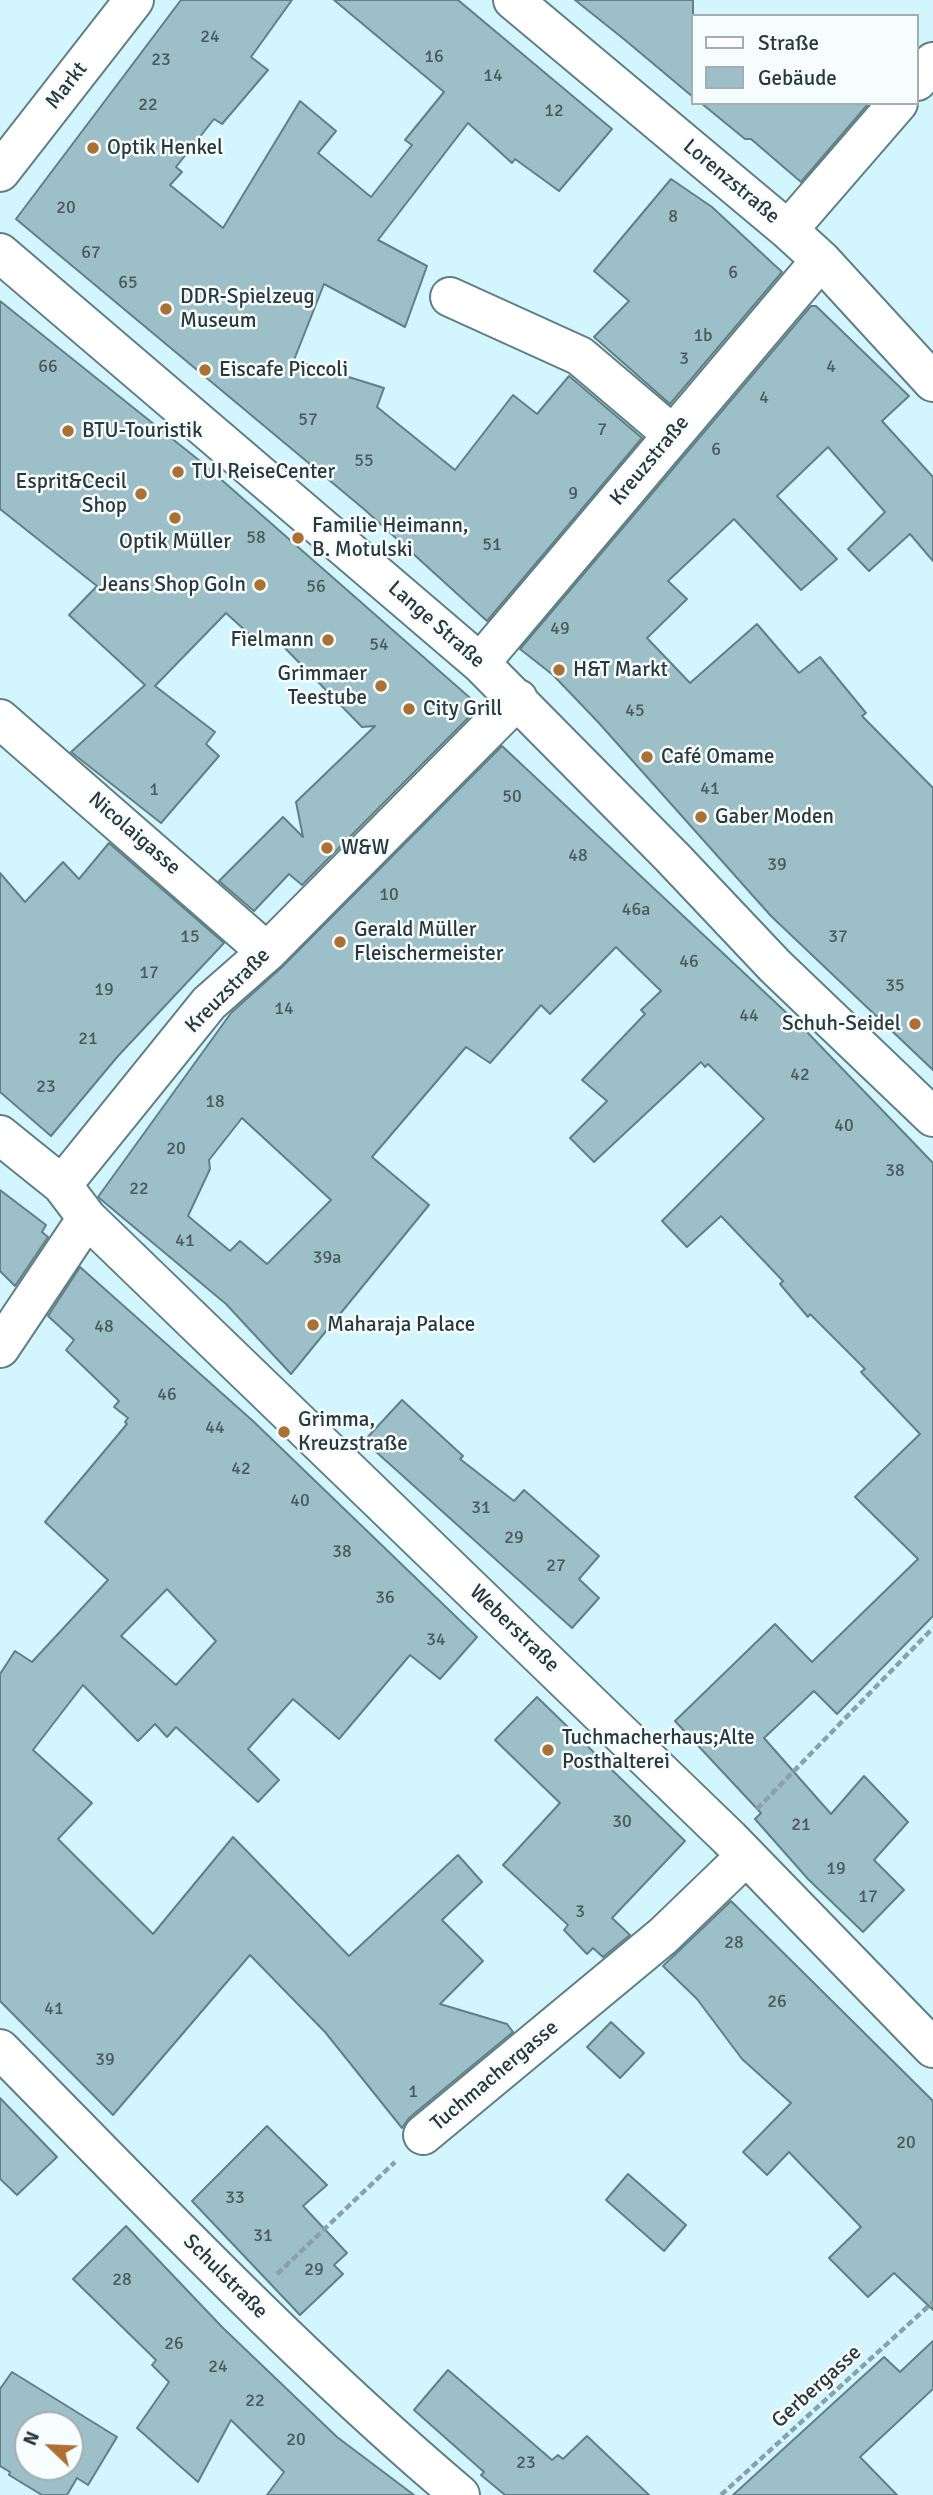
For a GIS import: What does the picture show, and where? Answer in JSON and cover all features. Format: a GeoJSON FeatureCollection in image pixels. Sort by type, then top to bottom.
{"type":"FeatureCollection","features":[{"type":"Feature","properties":{"kind":"street","name":"Markt"},"geometry":{"type":"LineString","coordinates":[[0,172],[134,0]]}},
{"type":"Feature","properties":{"kind":"street","name":"Lorenzstraße"},"geometry":{"type":"LineString","coordinates":[[513,0],[788,229],[821,260],[933,382]]}},
{"type":"Feature","properties":{"kind":"street"},"geometry":{"type":"LineString","coordinates":[[919,79],[933,62]]}},
{"type":"Feature","properties":{"kind":"street"},"geometry":{"type":"LineString","coordinates":[[788,229],[896,105]]}},
{"type":"Feature","properties":{"kind":"street","name":"Lange Straße"},"geometry":{"type":"LineString","coordinates":[[0,253],[480,663],[518,699],[775,966],[933,1117]]}},
{"type":"Feature","properties":{"kind":"street","name":"Kreuzstraße"},"geometry":{"type":"LineString","coordinates":[[480,663],[747,344],[821,260]]}},
{"type":"Feature","properties":{"kind":"street"},"geometry":{"type":"LineString","coordinates":[[450,297],[580,356],[673,435]]}},
{"type":"Feature","properties":{"kind":"street","name":"Kreuzstraße"},"geometry":{"type":"LineString","coordinates":[[62,1185],[209,1003],[267,952],[518,699]]}},
{"type":"Feature","properties":{"kind":"street","name":"Nicolaigasse"},"geometry":{"type":"LineString","coordinates":[[0,719],[267,952]]}},
{"type":"Feature","properties":{"kind":"street"},"geometry":{"type":"LineString","coordinates":[[0,1135],[62,1185],[87,1218],[0,1348]]}},
{"type":"Feature","properties":{"kind":"street","name":"Weberstraße"},"geometry":{"type":"LineString","coordinates":[[87,1218],[738,1847],[933,2048]]}},
{"type":"Feature","properties":{"kind":"street","name":"Tuchmachergasse"},"geometry":{"type":"LineString","coordinates":[[424,2135],[663,1936],[738,1847]]}},
{"type":"Feature","properties":{"kind":"street","name":"Schulstraße"},"geometry":{"type":"LineString","coordinates":[[0,2049],[248,2301],[460,2495]]}},
{"type":"Feature","properties":{"kind":"path"},"geometry":{"type":"LineString","coordinates":[[738,1847],[933,1628]]}},
{"type":"Feature","properties":{"kind":"path","name":"Tuchmachergasse"},"geometry":{"type":"LineString","coordinates":[[248,2301],[424,2135]]}},
{"type":"Feature","properties":{"kind":"path","name":"Gerbergasse"},"geometry":{"type":"LineString","coordinates":[[722,2495],[933,2302]]}},
{"type":"Feature","properties":{"kind":"building"},"geometry":{"type":"Polygon","coordinates":[[[181,0],[292,0],[251,57],[268,70],[222,124],[214,119],[176,167],[182,172],[170,185],[223,228],[300,101],[336,131],[318,153],[371,197],[412,145],[405,140],[444,92],[334,0],[458,0],[612,129],[559,191],[515,159],[512,163],[468,123],[378,240],[427,266],[405,327],[324,284],[294,360],[384,388],[377,407],[455,470],[513,395],[537,414],[569,376],[642,438],[487,621],[365,510],[16,219],[181,0]]]}},
{"type":"Feature","properties":{"kind":"building"},"geometry":{"type":"Polygon","coordinates":[[[575,0],[693,0],[692,96],[575,0]]]}},
{"type":"Feature","properties":{"kind":"building"},"geometry":{"type":"Polygon","coordinates":[[[703,105],[867,105],[801,182],[751,139],[745,139],[703,105]]]}},
{"type":"Feature","properties":{"kind":"building"},"geometry":{"type":"Polygon","coordinates":[[[671,179],[712,207],[782,272],[670,404],[594,337],[629,301],[594,271],[671,179]]]}},
{"type":"Feature","properties":{"kind":"building"},"geometry":{"type":"Polygon","coordinates":[[[0,301],[200,461],[477,704],[467,713],[470,716],[302,885],[289,874],[254,911],[219,881],[283,817],[303,837],[296,802],[375,726],[362,727],[280,643],[260,644],[226,613],[155,686],[215,732],[206,744],[219,756],[161,823],[71,752],[145,685],[69,615],[97,586],[0,509],[0,301]]]}},
{"type":"Feature","properties":{"kind":"building"},"geometry":{"type":"Polygon","coordinates":[[[811,306],[816,306],[909,396],[882,421],[933,477],[933,561],[910,534],[869,571],[848,549],[885,512],[828,447],[777,496],[837,559],[801,590],[734,519],[668,581],[687,599],[647,638],[690,683],[757,624],[799,673],[820,657],[866,713],[862,716],[933,788],[933,1070],[771,916],[598,722],[553,675],[520,649],[811,306]]]}},
{"type":"Feature","properties":{"kind":"building"},"geometry":{"type":"Polygon","coordinates":[[[502,746],[807,1032],[933,1163],[933,1616],[837,1714],[814,1691],[764,1738],[831,1814],[864,1776],[908,1822],[874,1860],[904,1890],[863,1932],[808,1879],[755,1819],[761,1813],[675,1721],[775,1624],[812,1662],[918,1559],[855,1497],[920,1434],[861,1372],[865,1369],[810,1314],[808,1317],[780,1284],[783,1281],[721,1216],[687,1247],[662,1221],[764,1119],[708,1064],[705,1067],[701,1062],[594,1162],[570,1138],[607,1101],[582,1080],[645,1014],[641,1010],[661,991],[616,947],[550,1014],[541,1005],[490,1063],[466,1047],[372,1157],[429,1205],[291,1374],[226,1304],[98,1197],[231,1013],[282,967],[502,746]],[[242,1118],[209,1160],[210,1169],[188,1216],[230,1251],[240,1241],[267,1264],[331,1200],[242,1118]]]}},
{"type":"Feature","properties":{"kind":"building"},"geometry":{"type":"Polygon","coordinates":[[[109,843],[224,943],[118,1056],[51,1136],[0,1092],[0,873],[25,902],[63,862],[79,879],[109,843]]]}},
{"type":"Feature","properties":{"kind":"building"},"geometry":{"type":"Polygon","coordinates":[[[0,1190],[46,1225],[42,1232],[48,1237],[15,1286],[0,1271],[0,1190]]]}},
{"type":"Feature","properties":{"kind":"building"},"geometry":{"type":"Polygon","coordinates":[[[80,1267],[253,1421],[477,1637],[440,1679],[410,1655],[339,1739],[293,1699],[248,1749],[279,1780],[258,1802],[176,1727],[167,1737],[155,1724],[138,1741],[83,1685],[33,1750],[92,1803],[58,1839],[153,1934],[233,1837],[349,1956],[458,1855],[482,1882],[442,1920],[483,1961],[440,2004],[507,2024],[513,2032],[409,2118],[402,2128],[325,2032],[250,1955],[113,2115],[0,2001],[0,1674],[15,1651],[32,1662],[108,1580],[45,1522],[127,1424],[125,1422],[128,1418],[114,1407],[119,1401],[66,1350],[74,1340],[48,1316],[80,1267]],[[167,1589],[121,1636],[176,1685],[216,1641],[167,1589]]]}},
{"type":"Feature","properties":{"kind":"building"},"geometry":{"type":"Polygon","coordinates":[[[402,1400],[463,1456],[460,1459],[514,1501],[524,1490],[599,1556],[579,1579],[599,1598],[572,1628],[364,1441],[402,1400]]]}},
{"type":"Feature","properties":{"kind":"building"},"geometry":{"type":"Polygon","coordinates":[[[537,1697],[685,1841],[612,1918],[630,1935],[603,1957],[593,1948],[587,1954],[564,1930],[568,1925],[503,1865],[560,1803],[495,1740],[537,1697]]]}},
{"type":"Feature","properties":{"kind":"building"},"geometry":{"type":"Polygon","coordinates":[[[731,1901],[933,2101],[933,2310],[894,2273],[868,2297],[829,2258],[861,2227],[789,2152],[767,2175],[743,2152],[791,2103],[742,2059],[697,1999],[663,1966],[731,1901]]]}},
{"type":"Feature","properties":{"kind":"building"},"geometry":{"type":"Polygon","coordinates":[[[611,2022],[644,2053],[620,2078],[587,2047],[611,2022]]]}},
{"type":"Feature","properties":{"kind":"building"},"geometry":{"type":"Polygon","coordinates":[[[0,2098],[57,2157],[17,2195],[0,2179],[0,2098]]]}},
{"type":"Feature","properties":{"kind":"building"},"geometry":{"type":"Polygon","coordinates":[[[267,2126],[327,2185],[303,2206],[347,2253],[334,2265],[343,2274],[300,2315],[192,2201],[267,2126]]]}},
{"type":"Feature","properties":{"kind":"building"},"geometry":{"type":"Polygon","coordinates":[[[628,2174],[686,2225],[664,2251],[606,2200],[628,2174]]]}},
{"type":"Feature","properties":{"kind":"building"},"geometry":{"type":"Polygon","coordinates":[[[126,2226],[222,2327],[337,2437],[414,2495],[267,2495],[284,2472],[231,2420],[198,2482],[137,2428],[169,2382],[152,2365],[156,2360],[73,2279],[126,2226]]]}},
{"type":"Feature","properties":{"kind":"building"},"geometry":{"type":"Polygon","coordinates":[[[933,2341],[933,2389],[860,2457],[897,2495],[733,2495],[884,2357],[900,2372],[933,2341]]]}},
{"type":"Feature","properties":{"kind":"building"},"geometry":{"type":"Polygon","coordinates":[[[448,2370],[552,2460],[558,2455],[563,2459],[587,2436],[649,2495],[505,2495],[481,2475],[484,2472],[414,2410],[448,2370]]]}},
{"type":"Feature","properties":{"kind":"building"},"geometry":{"type":"Polygon","coordinates":[[[12,2372],[75,2411],[14,2411],[14,2478],[0,2466],[0,2389],[12,2372]]]}},
{"type":"Feature","properties":{"kind":"building"},"geometry":{"type":"Polygon","coordinates":[[[84,2417],[117,2437],[88,2485],[82,2481],[84,2481],[84,2417]]]}},
{"type":"Feature","properties":{"kind":"building"},"geometry":{"type":"Polygon","coordinates":[[[19,2481],[75,2481],[67,2495],[42,2495],[19,2481]]]}},
{"type":"Feature","properties":{"kind":"place","name":"Optik Henkel"},"geometry":{"type":"Point","coordinates":[93,148]}},
{"type":"Feature","properties":{"kind":"place","name":"DDR-Spielzeug Museum"},"geometry":{"type":"Point","coordinates":[166,309]}},
{"type":"Feature","properties":{"kind":"place","name":"Eiscafe Piccoli"},"geometry":{"type":"Point","coordinates":[205,370]}},
{"type":"Feature","properties":{"kind":"place","name":"BTU-Touristik"},"geometry":{"type":"Point","coordinates":[68,431]}},
{"type":"Feature","properties":{"kind":"place","name":"TUI ReiseCenter"},"geometry":{"type":"Point","coordinates":[178,472]}},
{"type":"Feature","properties":{"kind":"place","name":"Esprit&Cecil Shop"},"geometry":{"type":"Point","coordinates":[141,494]}},
{"type":"Feature","properties":{"kind":"place","name":"Optik Müller"},"geometry":{"type":"Point","coordinates":[175,518]}},
{"type":"Feature","properties":{"kind":"place","name":"Familie Heimann, B. Motulski"},"geometry":{"type":"Point","coordinates":[298,538]}},
{"type":"Feature","properties":{"kind":"place","name":"Jeans Shop GoIn"},"geometry":{"type":"Point","coordinates":[260,585]}},
{"type":"Feature","properties":{"kind":"place","name":"Fielmann"},"geometry":{"type":"Point","coordinates":[328,640]}},
{"type":"Feature","properties":{"kind":"place","name":"H&T Markt"},"geometry":{"type":"Point","coordinates":[559,670]}},
{"type":"Feature","properties":{"kind":"place","name":"Grimmaer Teestube"},"geometry":{"type":"Point","coordinates":[381,686]}},
{"type":"Feature","properties":{"kind":"place","name":"City Grill"},"geometry":{"type":"Point","coordinates":[409,709]}},
{"type":"Feature","properties":{"kind":"place","name":"Café Omame"},"geometry":{"type":"Point","coordinates":[647,757]}},
{"type":"Feature","properties":{"kind":"place","name":"Gaber Moden"},"geometry":{"type":"Point","coordinates":[701,817]}},
{"type":"Feature","properties":{"kind":"place","name":"W&W"},"geometry":{"type":"Point","coordinates":[327,848]}},
{"type":"Feature","properties":{"kind":"place","name":"Gerald Müller Fleischermeister"},"geometry":{"type":"Point","coordinates":[340,942]}},
{"type":"Feature","properties":{"kind":"place","name":"Schuh-Seidel"},"geometry":{"type":"Point","coordinates":[915,1024]}},
{"type":"Feature","properties":{"kind":"place","name":"Maharaja Palace"},"geometry":{"type":"Point","coordinates":[313,1325]}},
{"type":"Feature","properties":{"kind":"place","name":"Grimma, Kreuzstraße"},"geometry":{"type":"Point","coordinates":[284,1432]}},
{"type":"Feature","properties":{"kind":"place","name":"Tuchmacherhaus;Alte Posthalterei"},"geometry":{"type":"Point","coordinates":[548,1750]}}]}
